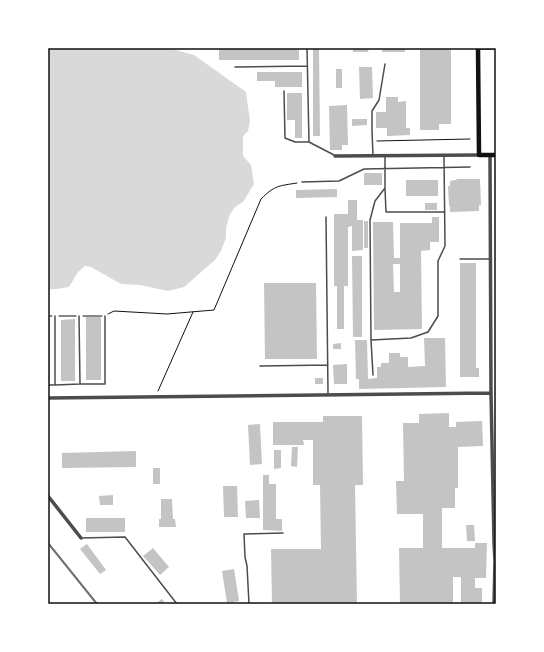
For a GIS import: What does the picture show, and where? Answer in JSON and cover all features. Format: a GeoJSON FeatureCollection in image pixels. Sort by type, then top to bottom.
{"type":"FeatureCollection","features":[{"type":"Feature","properties":{"kind":"main road"},"geometry":{"type":"LineString","coordinates":[[478,49],[478,155],[496,155]]}},
{"type":"Feature","properties":{"kind":"street"},"geometry":{"type":"LineString","coordinates":[[335,156],[478,155]]}},
{"type":"Feature","properties":{"kind":"street"},"geometry":{"type":"LineString","coordinates":[[490,155],[491,393],[494,438],[495,544],[494,604]]}},
{"type":"Feature","properties":{"kind":"street"},"geometry":{"type":"LineString","coordinates":[[48,398],[491,393]]}},
{"type":"Feature","properties":{"kind":"street"},"geometry":{"type":"LineString","coordinates":[[48,496],[81,538]]}},
{"type":"Feature","properties":{"kind":"lane"},"geometry":{"type":"LineString","coordinates":[[307,48],[309,142]]}},
{"type":"Feature","properties":{"kind":"lane"},"geometry":{"type":"LineString","coordinates":[[478,49],[496,49]]}},
{"type":"Feature","properties":{"kind":"lane"},"geometry":{"type":"LineString","coordinates":[[373,156],[372,111],[379,100],[385,64]]}},
{"type":"Feature","properties":{"kind":"lane"},"geometry":{"type":"LineString","coordinates":[[235,67],[307,66]]}},
{"type":"Feature","properties":{"kind":"lane"},"geometry":{"type":"LineString","coordinates":[[284,91],[285,138],[295,142],[309,142],[335,156]]}},
{"type":"Feature","properties":{"kind":"lane"},"geometry":{"type":"LineString","coordinates":[[385,155],[386,212],[445,212]]}},
{"type":"Feature","properties":{"kind":"lane"},"geometry":{"type":"LineString","coordinates":[[371,340],[411,338],[417,336],[428,332],[438,316],[438,262],[445,246],[444,155]]}},
{"type":"Feature","properties":{"kind":"lane"},"geometry":{"type":"LineString","coordinates":[[302,182],[339,181],[364,169],[385,170],[470,167]]}},
{"type":"Feature","properties":{"kind":"lane"},"geometry":{"type":"LineString","coordinates":[[373,375],[371,340],[370,220],[375,201],[385,188]]}},
{"type":"Feature","properties":{"kind":"lane"},"geometry":{"type":"LineString","coordinates":[[326,218],[328,395]]}},
{"type":"Feature","properties":{"kind":"lane"},"geometry":{"type":"LineString","coordinates":[[460,259],[490,259]]}},
{"type":"Feature","properties":{"kind":"lane"},"geometry":{"type":"LineString","coordinates":[[55,316],[55,385]]}},
{"type":"Feature","properties":{"kind":"lane"},"geometry":{"type":"LineString","coordinates":[[79,316],[80,384]]}},
{"type":"Feature","properties":{"kind":"lane"},"geometry":{"type":"LineString","coordinates":[[48,385],[105,384],[105,316]]}},
{"type":"Feature","properties":{"kind":"lane"},"geometry":{"type":"LineString","coordinates":[[260,366],[328,365]]}},
{"type":"Feature","properties":{"kind":"lane"},"geometry":{"type":"LineString","coordinates":[[249,604],[244,534],[283,533]]}},
{"type":"Feature","properties":{"kind":"lane"},"geometry":{"type":"LineString","coordinates":[[81,538],[125,537],[177,604]]}},
{"type":"Feature","properties":{"kind":"path"},"geometry":{"type":"LineString","coordinates":[[372,141],[470,139]]}},
{"type":"Feature","properties":{"kind":"path"},"geometry":{"type":"LineString","coordinates":[[105,316],[114,311],[167,314],[214,310],[261,199],[277,186],[302,182]]}},
{"type":"Feature","properties":{"kind":"path"},"geometry":{"type":"LineString","coordinates":[[156,397],[193,312]]}},
{"type":"Feature","properties":{"kind":"shaded area"},"geometry":{"type":"Polygon","coordinates":[[[48,48],[169,48],[194,55],[246,92],[250,121],[248,131],[243,136],[243,156],[251,165],[254,184],[243,202],[235,207],[230,214],[226,228],[226,238],[221,251],[215,260],[184,287],[168,291],[140,285],[121,284],[91,267],[85,266],[78,272],[69,287],[48,289],[48,48]]]}},
{"type":"Feature","properties":{"kind":"building"},"geometry":{"type":"Polygon","coordinates":[[[219,48],[299,48],[299,60],[219,60],[219,48]]]}},
{"type":"Feature","properties":{"kind":"building"},"geometry":{"type":"Polygon","coordinates":[[[313,48],[319,48],[320,136],[313,136],[313,48]]]}},
{"type":"Feature","properties":{"kind":"building"},"geometry":{"type":"Polygon","coordinates":[[[353,48],[369,48],[368,52],[353,52],[353,48]]]}},
{"type":"Feature","properties":{"kind":"building"},"geometry":{"type":"Polygon","coordinates":[[[382,48],[405,48],[405,52],[382,52],[382,48]]]}},
{"type":"Feature","properties":{"kind":"building"},"geometry":{"type":"Polygon","coordinates":[[[420,48],[451,48],[451,124],[439,124],[439,130],[420,130],[420,48]]]}},
{"type":"Feature","properties":{"kind":"building"},"geometry":{"type":"Polygon","coordinates":[[[359,67],[372,67],[373,98],[360,99],[359,67]]]}},
{"type":"Feature","properties":{"kind":"building"},"geometry":{"type":"Polygon","coordinates":[[[336,69],[342,69],[342,88],[336,88],[336,69]]]}},
{"type":"Feature","properties":{"kind":"building"},"geometry":{"type":"Polygon","coordinates":[[[257,72],[302,72],[302,87],[275,87],[275,81],[257,81],[257,72]]]}},
{"type":"Feature","properties":{"kind":"building"},"geometry":{"type":"Polygon","coordinates":[[[287,93],[302,93],[302,138],[295,138],[295,120],[287,120],[287,93]]]}},
{"type":"Feature","properties":{"kind":"building"},"geometry":{"type":"Polygon","coordinates":[[[386,97],[398,97],[398,102],[406,101],[406,128],[410,128],[410,135],[387,136],[387,128],[376,128],[376,112],[386,112],[386,97]]]}},
{"type":"Feature","properties":{"kind":"building"},"geometry":{"type":"Polygon","coordinates":[[[347,105],[348,145],[342,145],[342,150],[330,150],[329,106],[347,105]]]}},
{"type":"Feature","properties":{"kind":"building"},"geometry":{"type":"Polygon","coordinates":[[[352,119],[367,119],[367,125],[352,126],[352,119]]]}},
{"type":"Feature","properties":{"kind":"building"},"geometry":{"type":"Polygon","coordinates":[[[364,173],[382,173],[382,185],[364,185],[364,173]]]}},
{"type":"Feature","properties":{"kind":"building"},"geometry":{"type":"Polygon","coordinates":[[[457,179],[480,179],[481,205],[479,205],[479,211],[450,212],[448,186],[450,186],[450,181],[457,179]]]}},
{"type":"Feature","properties":{"kind":"building"},"geometry":{"type":"Polygon","coordinates":[[[406,180],[438,180],[438,196],[406,196],[406,180]]]}},
{"type":"Feature","properties":{"kind":"building"},"geometry":{"type":"Polygon","coordinates":[[[337,189],[337,197],[296,198],[296,190],[337,189]]]}},
{"type":"Feature","properties":{"kind":"building"},"geometry":{"type":"Polygon","coordinates":[[[348,200],[357,200],[357,220],[363,220],[363,250],[352,251],[352,226],[348,227],[348,286],[344,286],[344,329],[337,329],[337,286],[334,286],[334,214],[348,214],[348,200]]]}},
{"type":"Feature","properties":{"kind":"building"},"geometry":{"type":"Polygon","coordinates":[[[425,203],[437,203],[437,210],[425,210],[425,203]]]}},
{"type":"Feature","properties":{"kind":"building"},"geometry":{"type":"Polygon","coordinates":[[[432,217],[439,217],[439,242],[430,242],[430,250],[421,251],[422,329],[374,330],[373,222],[393,222],[394,258],[400,258],[400,223],[432,223],[432,217]],[[393,264],[394,292],[400,292],[400,264],[393,264]]]}},
{"type":"Feature","properties":{"kind":"building"},"geometry":{"type":"Polygon","coordinates":[[[364,221],[368,221],[368,248],[364,248],[364,221]]]}},
{"type":"Feature","properties":{"kind":"building"},"geometry":{"type":"Polygon","coordinates":[[[352,256],[362,256],[362,337],[353,337],[352,256]]]}},
{"type":"Feature","properties":{"kind":"building"},"geometry":{"type":"Polygon","coordinates":[[[460,263],[476,263],[476,368],[479,368],[479,377],[460,377],[460,263]]]}},
{"type":"Feature","properties":{"kind":"building"},"geometry":{"type":"Polygon","coordinates":[[[264,283],[316,283],[317,359],[265,359],[264,283]]]}},
{"type":"Feature","properties":{"kind":"building"},"geometry":{"type":"Polygon","coordinates":[[[86,317],[101,317],[101,380],[86,380],[86,317]]]}},
{"type":"Feature","properties":{"kind":"building"},"geometry":{"type":"Polygon","coordinates":[[[48,318],[50,318],[50,381],[48,381],[48,318]]]}},
{"type":"Feature","properties":{"kind":"building"},"geometry":{"type":"Polygon","coordinates":[[[75,319],[75,381],[61,381],[61,320],[75,319]]]}},
{"type":"Feature","properties":{"kind":"building"},"geometry":{"type":"Polygon","coordinates":[[[424,338],[445,338],[446,387],[359,389],[359,379],[356,379],[355,340],[367,340],[368,379],[377,378],[377,367],[381,367],[381,363],[389,363],[389,353],[400,353],[400,357],[408,357],[408,367],[425,366],[424,338]]]}},
{"type":"Feature","properties":{"kind":"building"},"geometry":{"type":"Polygon","coordinates":[[[341,343],[341,349],[333,349],[333,344],[341,343]]]}},
{"type":"Feature","properties":{"kind":"building"},"geometry":{"type":"Polygon","coordinates":[[[347,364],[347,384],[334,384],[333,365],[347,364]]]}},
{"type":"Feature","properties":{"kind":"building"},"geometry":{"type":"Polygon","coordinates":[[[315,378],[323,378],[323,384],[315,384],[315,378]]]}},
{"type":"Feature","properties":{"kind":"building"},"geometry":{"type":"Polygon","coordinates":[[[449,413],[449,427],[456,427],[456,422],[482,421],[483,446],[458,447],[458,488],[455,488],[455,508],[442,508],[442,548],[475,548],[475,543],[487,543],[486,578],[475,578],[475,588],[482,588],[482,604],[461,604],[461,577],[453,577],[453,604],[400,604],[399,548],[423,548],[423,514],[397,514],[396,481],[404,481],[403,423],[419,423],[419,414],[449,413]]]}},
{"type":"Feature","properties":{"kind":"building"},"geometry":{"type":"Polygon","coordinates":[[[323,416],[362,416],[363,485],[355,485],[357,604],[272,604],[271,549],[321,549],[320,485],[313,485],[313,440],[303,440],[304,445],[273,445],[273,422],[323,422],[323,416]]]}},
{"type":"Feature","properties":{"kind":"building"},"geometry":{"type":"Polygon","coordinates":[[[260,424],[262,464],[250,465],[248,425],[260,424]]]}},
{"type":"Feature","properties":{"kind":"building"},"geometry":{"type":"Polygon","coordinates":[[[292,447],[298,447],[297,467],[291,466],[292,447]]]}},
{"type":"Feature","properties":{"kind":"building"},"geometry":{"type":"Polygon","coordinates":[[[274,450],[281,450],[281,468],[274,469],[274,450]]]}},
{"type":"Feature","properties":{"kind":"building"},"geometry":{"type":"Polygon","coordinates":[[[136,451],[136,467],[62,468],[62,453],[136,451]]]}},
{"type":"Feature","properties":{"kind":"building"},"geometry":{"type":"Polygon","coordinates":[[[153,468],[160,468],[160,484],[153,484],[153,468]]]}},
{"type":"Feature","properties":{"kind":"building"},"geometry":{"type":"Polygon","coordinates":[[[263,475],[269,475],[269,484],[276,484],[276,519],[282,519],[282,531],[263,530],[263,475]]]}},
{"type":"Feature","properties":{"kind":"building"},"geometry":{"type":"Polygon","coordinates":[[[223,486],[237,486],[238,517],[224,517],[223,486]]]}},
{"type":"Feature","properties":{"kind":"building"},"geometry":{"type":"Polygon","coordinates":[[[113,495],[113,505],[100,505],[99,496],[113,495]]]}},
{"type":"Feature","properties":{"kind":"building"},"geometry":{"type":"Polygon","coordinates":[[[161,499],[172,499],[173,519],[175,519],[176,527],[159,527],[159,519],[161,519],[161,499]]]}},
{"type":"Feature","properties":{"kind":"building"},"geometry":{"type":"Polygon","coordinates":[[[259,500],[260,518],[246,518],[245,501],[259,500]]]}},
{"type":"Feature","properties":{"kind":"building"},"geometry":{"type":"Polygon","coordinates":[[[86,518],[125,518],[125,532],[86,532],[86,518]]]}},
{"type":"Feature","properties":{"kind":"building"},"geometry":{"type":"Polygon","coordinates":[[[466,525],[474,525],[475,541],[467,541],[466,525]]]}},
{"type":"Feature","properties":{"kind":"building"},"geometry":{"type":"Polygon","coordinates":[[[87,544],[106,570],[100,574],[80,549],[87,544]]]}},
{"type":"Feature","properties":{"kind":"building"},"geometry":{"type":"Polygon","coordinates":[[[153,548],[169,567],[160,575],[143,556],[153,548]]]}},
{"type":"Feature","properties":{"kind":"building"},"geometry":{"type":"Polygon","coordinates":[[[234,569],[239,601],[227,603],[222,571],[234,569]]]}},
{"type":"Feature","properties":{"kind":"building"},"geometry":{"type":"Polygon","coordinates":[[[162,599],[166,604],[155,604],[162,599]]]}},
{"type":"Feature","properties":{"kind":"railway"},"geometry":{"type":"LineString","coordinates":[[48,543],[97,604]]}}]}
